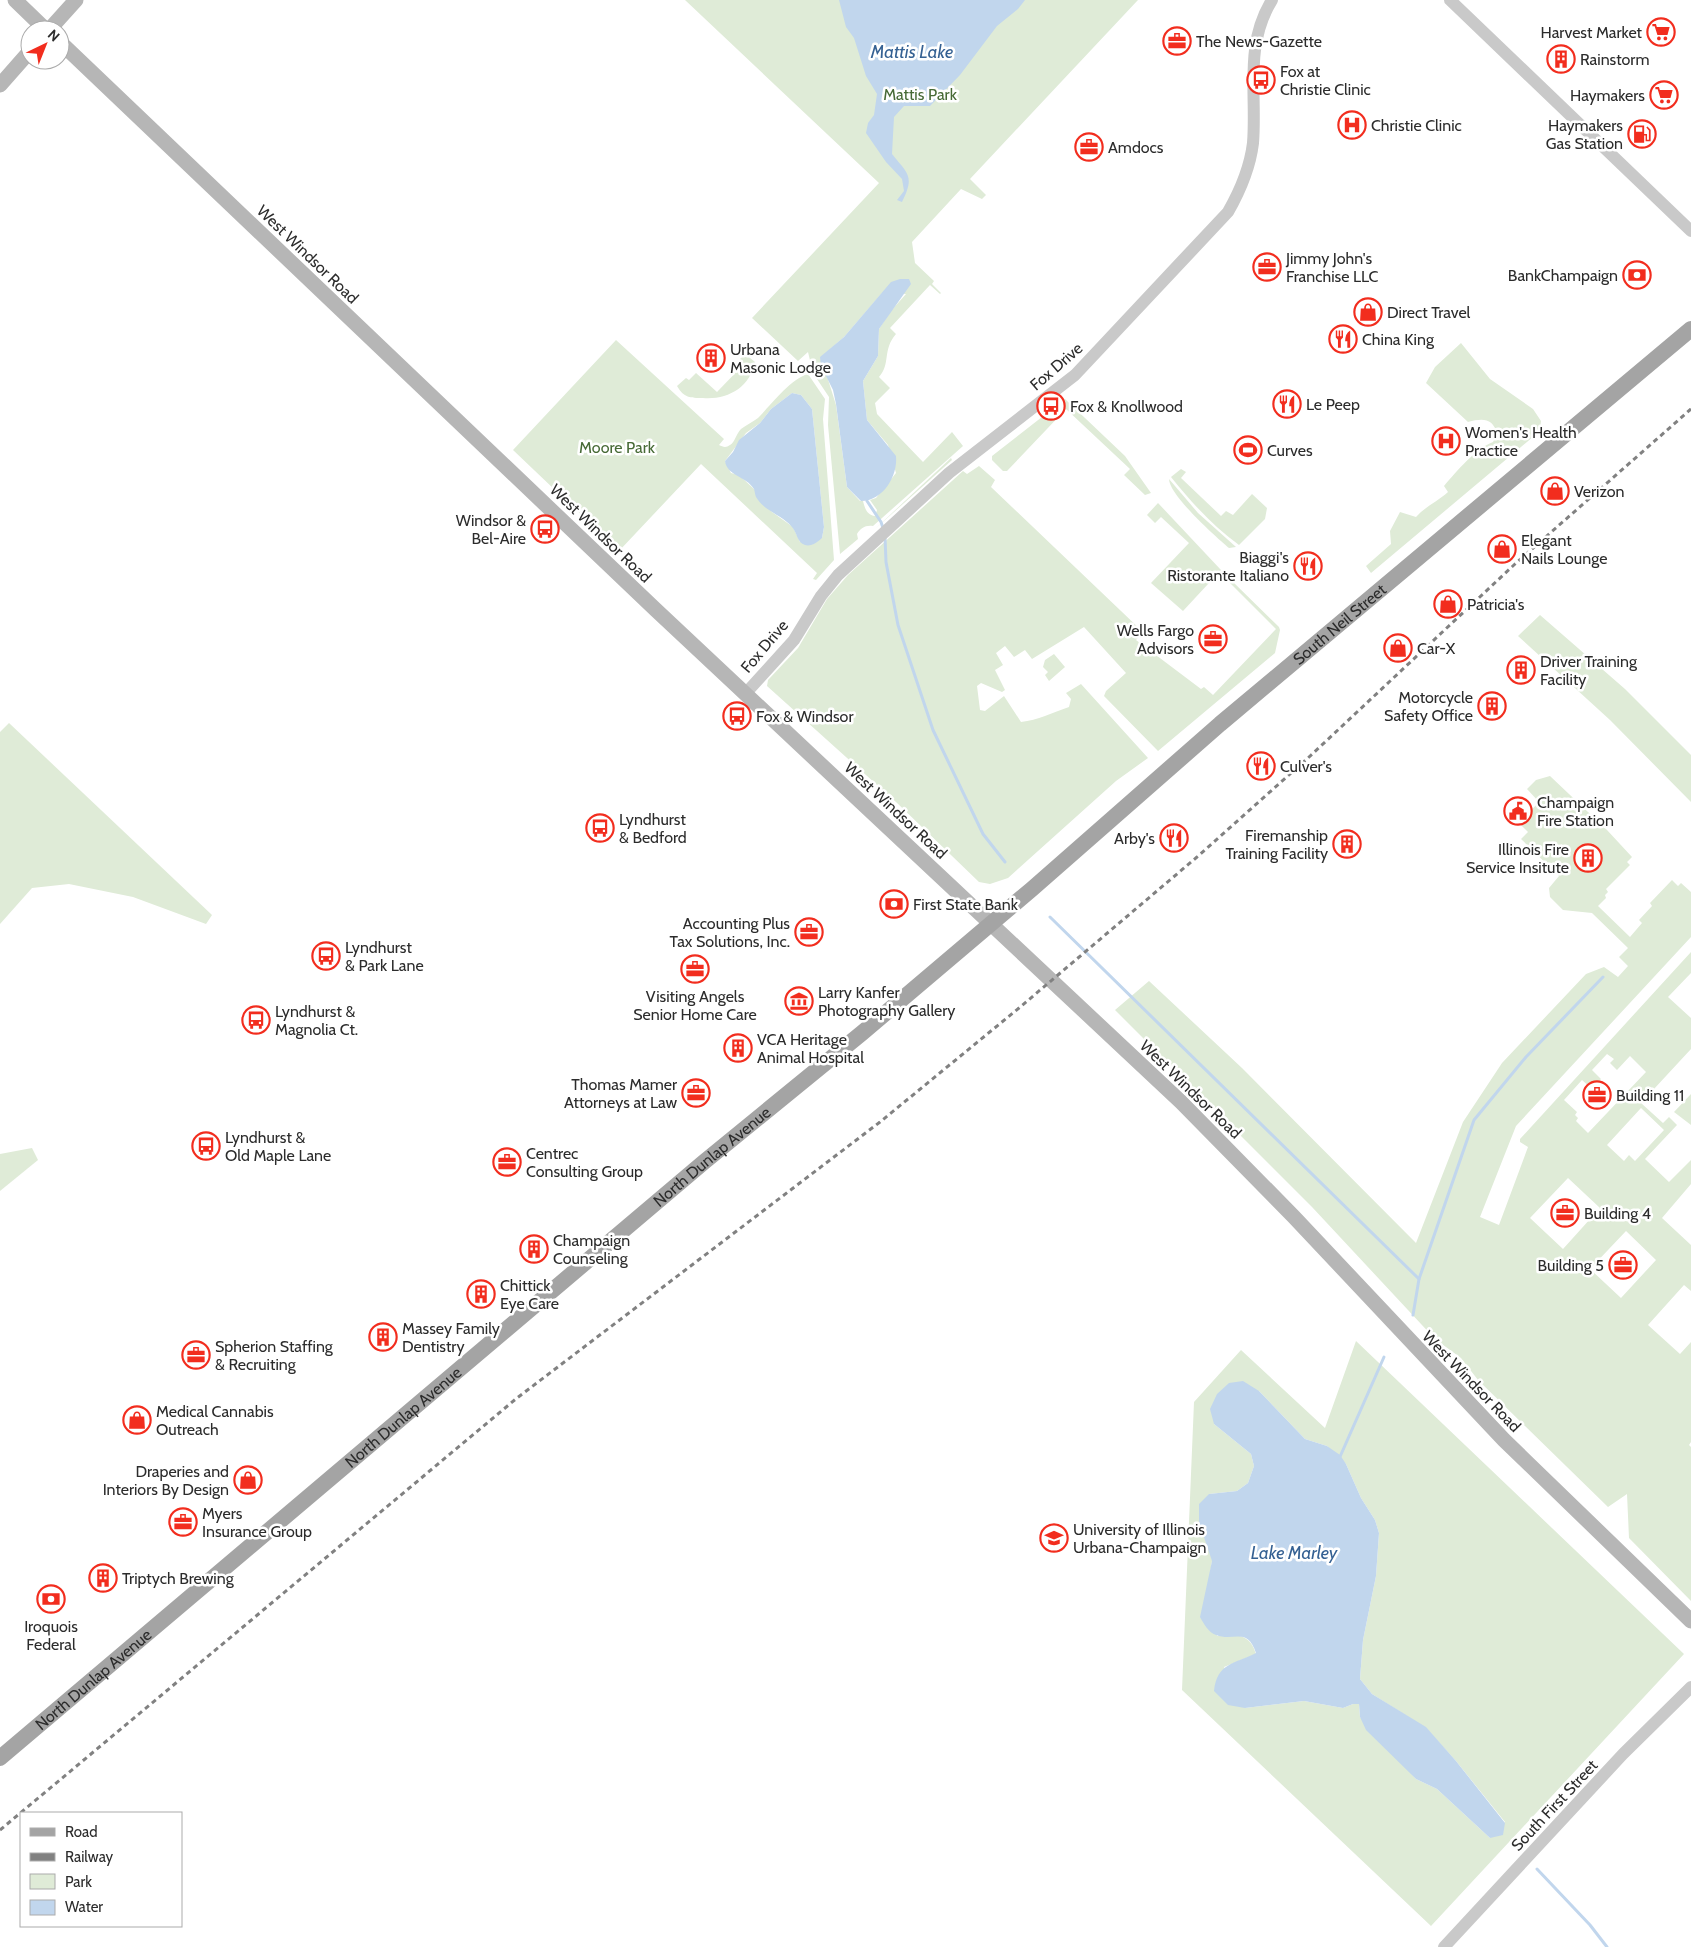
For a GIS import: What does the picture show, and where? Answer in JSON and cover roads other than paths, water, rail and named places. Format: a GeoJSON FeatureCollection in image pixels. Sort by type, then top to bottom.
{"type":"FeatureCollection","features":[{"type":"Feature","properties":{"kind":"main road"},"geometry":{"type":"LineString","coordinates":[[15,0],[37,20]]}},
{"type":"Feature","properties":{"kind":"main road"},"geometry":{"type":"LineString","coordinates":[[57,20],[76,0]]}},
{"type":"Feature","properties":{"kind":"main road","name":"West Windsor Road"},"geometry":{"type":"LineString","coordinates":[[70,51],[746,693],[1182,1102],[1294,1217],[1504,1440],[1691,1621]]}},
{"type":"Feature","properties":{"kind":"main road"},"geometry":{"type":"LineString","coordinates":[[0,84],[20,62]]}},
{"type":"Feature","properties":{"kind":"main road","name":"South Neil Street"},"geometry":{"type":"LineString","coordinates":[[990,923],[1220,724],[1691,329]]}},
{"type":"Feature","properties":{"kind":"main road","name":"North Dunlap Avenue"},"geometry":{"type":"LineString","coordinates":[[0,1758],[704,1162],[850,1044],[990,923]]}},
{"type":"Feature","properties":{"kind":"street","name":"Fox Drive"},"geometry":{"type":"LineString","coordinates":[[746,693],[794,640],[821,596],[838,575],[949,473],[1075,375],[1228,212],[1237,196],[1250,160],[1253,133],[1253,56],[1260,23],[1272,0]]}},
{"type":"Feature","properties":{"kind":"street"},"geometry":{"type":"LineString","coordinates":[[1450,0],[1691,231]]}},
{"type":"Feature","properties":{"kind":"street","name":"South First Street"},"geometry":{"type":"LineString","coordinates":[[1444,1947],[1623,1754],[1691,1687]]}},
{"type":"Feature","properties":{"kind":"water","name":"Mattis Lake"},"geometry":{"type":"Polygon","coordinates":[[[839,0],[1025,0],[1018,9],[997,26],[960,75],[930,106],[904,106],[894,117],[892,154],[906,171],[909,181],[902,202],[897,200],[904,191],[902,179],[886,162],[866,133],[868,123],[874,115],[877,94],[866,76],[854,38],[846,27],[839,0]]]}},
{"type":"Feature","properties":{"kind":"water"},"geometry":{"type":"Polygon","coordinates":[[[909,279],[911,284],[879,329],[878,356],[863,381],[867,420],[896,456],[896,464],[888,486],[876,497],[861,501],[847,487],[836,404],[833,390],[821,366],[820,357],[844,337],[891,282],[909,279]]]}},
{"type":"Feature","properties":{"kind":"water"},"geometry":{"type":"Polygon","coordinates":[[[792,393],[801,395],[812,409],[824,527],[822,538],[810,545],[802,544],[794,529],[788,523],[759,502],[751,485],[729,470],[725,461],[733,452],[739,440],[760,423],[771,409],[792,393]]]}},
{"type":"Feature","properties":{"kind":"water","name":"Lake Marley"},"geometry":{"type":"Polygon","coordinates":[[[1243,1381],[1259,1391],[1305,1439],[1327,1446],[1340,1455],[1346,1464],[1361,1498],[1375,1520],[1379,1533],[1376,1576],[1363,1640],[1360,1679],[1372,1694],[1426,1727],[1456,1761],[1505,1823],[1503,1835],[1490,1838],[1437,1789],[1416,1779],[1366,1730],[1360,1717],[1359,1704],[1343,1708],[1304,1701],[1245,1708],[1228,1705],[1214,1691],[1219,1675],[1223,1670],[1234,1662],[1256,1653],[1252,1645],[1244,1637],[1223,1637],[1213,1634],[1208,1630],[1200,1617],[1212,1561],[1199,1522],[1199,1504],[1209,1494],[1237,1491],[1248,1483],[1254,1466],[1251,1454],[1214,1424],[1210,1409],[1217,1394],[1229,1383],[1243,1381]]]}},
{"type":"Feature","properties":{"kind":"waterway"},"geometry":{"type":"LineString","coordinates":[[867,501],[883,528]]}},
{"type":"Feature","properties":{"kind":"waterway"},"geometry":{"type":"LineString","coordinates":[[885,537],[886,562],[898,625],[933,730],[983,834],[1005,862]]}},
{"type":"Feature","properties":{"kind":"waterway"},"geometry":{"type":"LineString","coordinates":[[1050,917],[1419,1279],[1413,1315]]}},
{"type":"Feature","properties":{"kind":"waterway"},"geometry":{"type":"LineString","coordinates":[[1419,1279],[1474,1120],[1526,1057],[1603,977]]}},
{"type":"Feature","properties":{"kind":"waterway"},"geometry":{"type":"LineString","coordinates":[[1339,1459],[1384,1357]]}},
{"type":"Feature","properties":{"kind":"waterway"},"geometry":{"type":"LineString","coordinates":[[1537,1869],[1590,1925],[1607,1947]]}},
{"type":"Feature","properties":{"kind":"railway"},"geometry":{"type":"LineString","coordinates":[[22,1812],[517,1398],[880,1122],[1019,1008],[1197,857],[1308,758],[1515,564],[1691,409]]}},
{"type":"Feature","properties":{"kind":"railway"},"geometry":{"type":"LineString","coordinates":[[0,1830],[20,1813]]}},
{"type":"Feature","properties":{"kind":"place","name":"Harvest Market"},"geometry":{"type":"Point","coordinates":[1661,32]}},
{"type":"Feature","properties":{"kind":"place","name":"The News-Gazette"},"geometry":{"type":"Point","coordinates":[1177,41]}},
{"type":"Feature","properties":{"kind":"place","name":"Rainstorm"},"geometry":{"type":"Point","coordinates":[1561,59]}},
{"type":"Feature","properties":{"kind":"place","name":"Fox at Christie Clinic"},"geometry":{"type":"Point","coordinates":[1261,80]}},
{"type":"Feature","properties":{"kind":"place","name":"Haymakers"},"geometry":{"type":"Point","coordinates":[1664,95]}},
{"type":"Feature","properties":{"kind":"place","name":"Christie Clinic"},"geometry":{"type":"Point","coordinates":[1352,125]}},
{"type":"Feature","properties":{"kind":"place","name":"Haymakers Gas Station"},"geometry":{"type":"Point","coordinates":[1642,134]}},
{"type":"Feature","properties":{"kind":"place","name":"Amdocs"},"geometry":{"type":"Point","coordinates":[1089,147]}},
{"type":"Feature","properties":{"kind":"place","name":"Jimmy John's Franchise LLC"},"geometry":{"type":"Point","coordinates":[1267,267]}},
{"type":"Feature","properties":{"kind":"place","name":"BankChampaign"},"geometry":{"type":"Point","coordinates":[1637,275]}},
{"type":"Feature","properties":{"kind":"place","name":"Direct Travel"},"geometry":{"type":"Point","coordinates":[1368,312]}},
{"type":"Feature","properties":{"kind":"place","name":"China King"},"geometry":{"type":"Point","coordinates":[1343,339]}},
{"type":"Feature","properties":{"kind":"place","name":"Urbana Masonic Lodge"},"geometry":{"type":"Point","coordinates":[711,358]}},
{"type":"Feature","properties":{"kind":"place","name":"Le Peep"},"geometry":{"type":"Point","coordinates":[1287,404]}},
{"type":"Feature","properties":{"kind":"place","name":"Fox & Knollwood"},"geometry":{"type":"Point","coordinates":[1051,406]}},
{"type":"Feature","properties":{"kind":"place","name":"Women's Health Practice"},"geometry":{"type":"Point","coordinates":[1446,441]}},
{"type":"Feature","properties":{"kind":"place","name":"Curves"},"geometry":{"type":"Point","coordinates":[1248,450]}},
{"type":"Feature","properties":{"kind":"place","name":"Verizon"},"geometry":{"type":"Point","coordinates":[1555,491]}},
{"type":"Feature","properties":{"kind":"place","name":"Windsor & Bel-Aire"},"geometry":{"type":"Point","coordinates":[545,529]}},
{"type":"Feature","properties":{"kind":"place","name":"Elegant Nails Lounge"},"geometry":{"type":"Point","coordinates":[1502,549]}},
{"type":"Feature","properties":{"kind":"place","name":"Biaggi's Ristorante Italiano"},"geometry":{"type":"Point","coordinates":[1308,566]}},
{"type":"Feature","properties":{"kind":"place","name":"Patricia's"},"geometry":{"type":"Point","coordinates":[1448,604]}},
{"type":"Feature","properties":{"kind":"place","name":"Wells Fargo Advisors"},"geometry":{"type":"Point","coordinates":[1213,639]}},
{"type":"Feature","properties":{"kind":"place","name":"Car-X"},"geometry":{"type":"Point","coordinates":[1398,648]}},
{"type":"Feature","properties":{"kind":"place","name":"Driver Training Facility"},"geometry":{"type":"Point","coordinates":[1521,670]}},
{"type":"Feature","properties":{"kind":"place","name":"Motorcycle Safety Office"},"geometry":{"type":"Point","coordinates":[1492,706]}},
{"type":"Feature","properties":{"kind":"place","name":"Fox & Windsor"},"geometry":{"type":"Point","coordinates":[737,716]}},
{"type":"Feature","properties":{"kind":"place","name":"Culver's"},"geometry":{"type":"Point","coordinates":[1261,766]}},
{"type":"Feature","properties":{"kind":"place","name":"Champaign Fire Station"},"geometry":{"type":"Point","coordinates":[1518,811]}},
{"type":"Feature","properties":{"kind":"place","name":"Lyndhurst & Bedford"},"geometry":{"type":"Point","coordinates":[600,828]}},
{"type":"Feature","properties":{"kind":"place","name":"Arby's"},"geometry":{"type":"Point","coordinates":[1174,838]}},
{"type":"Feature","properties":{"kind":"place","name":"Firemanship Training Facility"},"geometry":{"type":"Point","coordinates":[1347,844]}},
{"type":"Feature","properties":{"kind":"place","name":"Illinois Fire Service Insitute"},"geometry":{"type":"Point","coordinates":[1588,858]}},
{"type":"Feature","properties":{"kind":"place","name":"First State Bank"},"geometry":{"type":"Point","coordinates":[894,904]}},
{"type":"Feature","properties":{"kind":"place","name":"Accounting Plus Tax Solutions, Inc."},"geometry":{"type":"Point","coordinates":[809,932]}},
{"type":"Feature","properties":{"kind":"place","name":"Lyndhurst & Park Lane"},"geometry":{"type":"Point","coordinates":[326,956]}},
{"type":"Feature","properties":{"kind":"place","name":"Visiting Angels Senior Home Care"},"geometry":{"type":"Point","coordinates":[695,969]}},
{"type":"Feature","properties":{"kind":"place","name":"Larry Kanfer Photography Gallery"},"geometry":{"type":"Point","coordinates":[799,1001]}},
{"type":"Feature","properties":{"kind":"place","name":"Lyndhurst & Magnolia Ct."},"geometry":{"type":"Point","coordinates":[256,1020]}},
{"type":"Feature","properties":{"kind":"place","name":"VCA Heritage Animal Hospital"},"geometry":{"type":"Point","coordinates":[738,1048]}},
{"type":"Feature","properties":{"kind":"place","name":"Thomas Mamer Attorneys at Law"},"geometry":{"type":"Point","coordinates":[696,1093]}},
{"type":"Feature","properties":{"kind":"place","name":"Building 11"},"geometry":{"type":"Point","coordinates":[1597,1095]}},
{"type":"Feature","properties":{"kind":"place","name":"Lyndhurst & Old Maple Lane"},"geometry":{"type":"Point","coordinates":[206,1146]}},
{"type":"Feature","properties":{"kind":"place","name":"Centrec Consulting Group"},"geometry":{"type":"Point","coordinates":[507,1162]}},
{"type":"Feature","properties":{"kind":"place","name":"Building 4"},"geometry":{"type":"Point","coordinates":[1565,1213]}},
{"type":"Feature","properties":{"kind":"place","name":"Champaign Counseling"},"geometry":{"type":"Point","coordinates":[534,1249]}},
{"type":"Feature","properties":{"kind":"place","name":"Building 5"},"geometry":{"type":"Point","coordinates":[1623,1265]}},
{"type":"Feature","properties":{"kind":"place","name":"Chittick Eye Care"},"geometry":{"type":"Point","coordinates":[481,1294]}},
{"type":"Feature","properties":{"kind":"place","name":"Massey Family Dentistry"},"geometry":{"type":"Point","coordinates":[383,1337]}},
{"type":"Feature","properties":{"kind":"place","name":"Spherion Staffing & Recruiting"},"geometry":{"type":"Point","coordinates":[196,1355]}},
{"type":"Feature","properties":{"kind":"place","name":"Medical Cannabis Outreach"},"geometry":{"type":"Point","coordinates":[137,1420]}},
{"type":"Feature","properties":{"kind":"place","name":"Draperies and Interiors By Design"},"geometry":{"type":"Point","coordinates":[248,1480]}},
{"type":"Feature","properties":{"kind":"place","name":"Myers Insurance Group"},"geometry":{"type":"Point","coordinates":[183,1522]}},
{"type":"Feature","properties":{"kind":"place","name":"University of Illinois Urbana-Champaign"},"geometry":{"type":"Point","coordinates":[1054,1538]}},
{"type":"Feature","properties":{"kind":"place","name":"Triptych Brewing"},"geometry":{"type":"Point","coordinates":[103,1578]}},
{"type":"Feature","properties":{"kind":"place","name":"Iroquois Federal"},"geometry":{"type":"Point","coordinates":[51,1599]}},
{"type":"Feature","properties":{"kind":"park label","name":"Mattis Park"},"geometry":{"type":"Point","coordinates":[920,94]}},
{"type":"Feature","properties":{"kind":"park label","name":"Moore Park"},"geometry":{"type":"Point","coordinates":[617,447]}}]}
